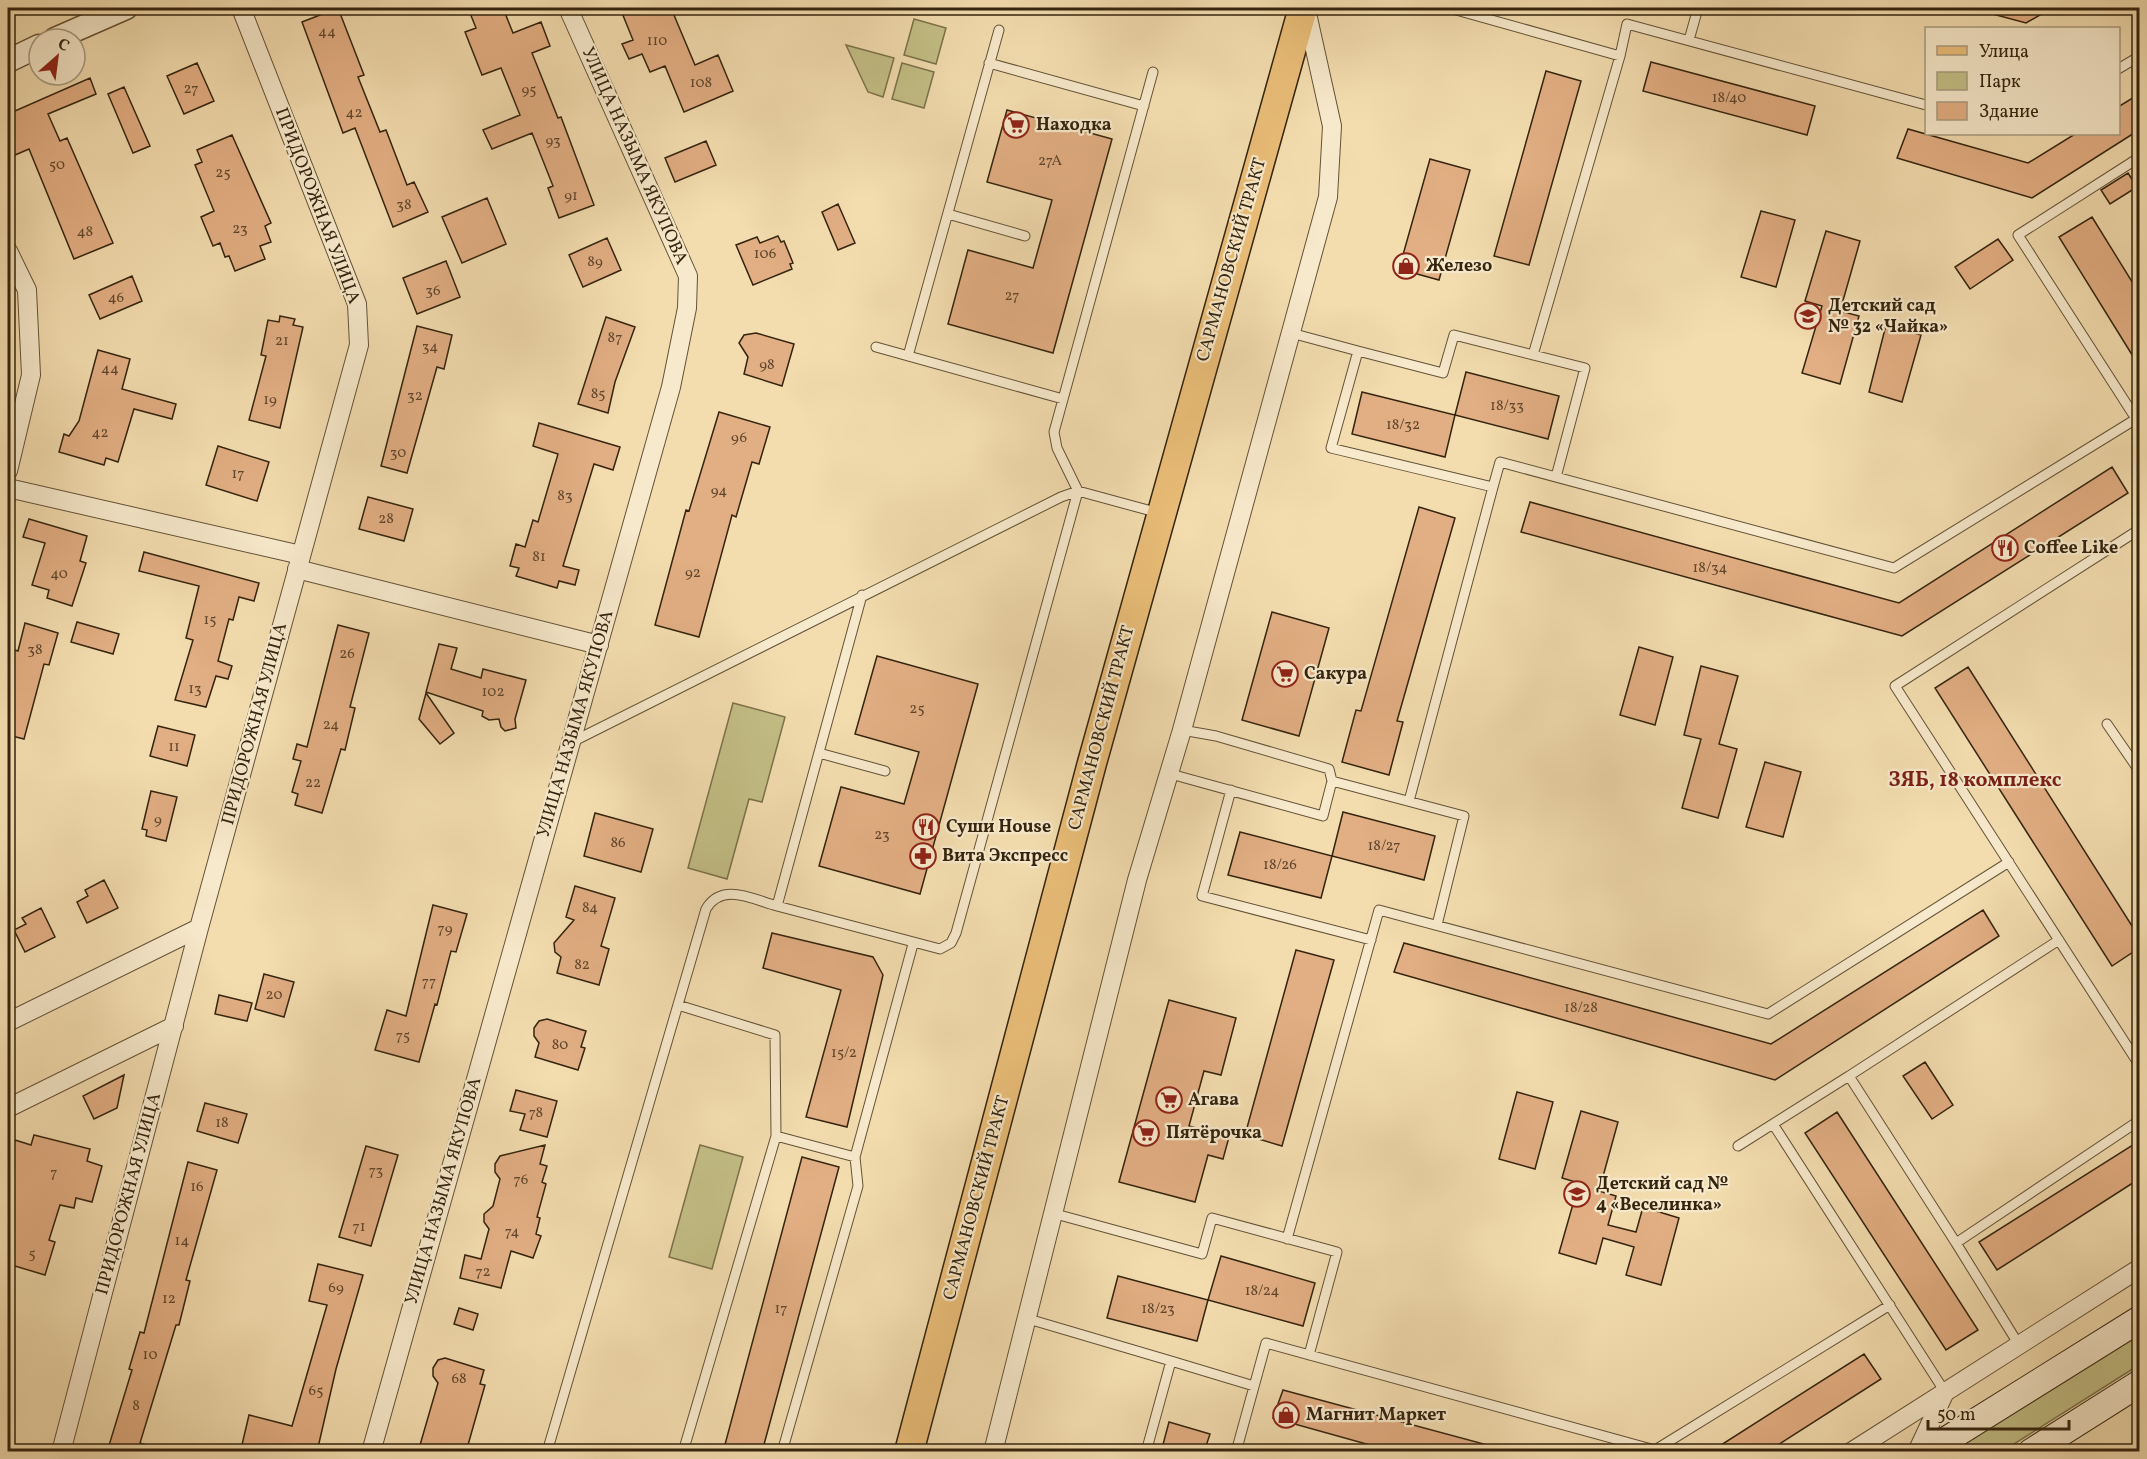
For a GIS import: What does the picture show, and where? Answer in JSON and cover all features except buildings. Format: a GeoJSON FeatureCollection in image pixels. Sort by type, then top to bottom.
{"type":"FeatureCollection","features":[{"type":"Feature","properties":{"kind":"main road","name":"САРМАНОВСКИЙ ТРАКТ"},"geometry":{"type":"LineString","coordinates":[[909,1452],[1092,763],[1304,8]]}},
{"type":"Feature","properties":{"kind":"main road"},"geometry":{"type":"LineString","coordinates":[[1927,1452],[2139,1319]]}},
{"type":"Feature","properties":{"kind":"main road"},"geometry":{"type":"LineString","coordinates":[[2031,1452],[2139,1383]]}},
{"type":"Feature","properties":{"kind":"street"},"geometry":{"type":"LineString","coordinates":[[75,27],[99,12],[126,8]]}},
{"type":"Feature","properties":{"kind":"street","name":"ПРИДОРОЖНАЯ УЛИЦА"},"geometry":{"type":"LineString","coordinates":[[61,1452],[199,928],[358,345],[357,304],[241,8]]}},
{"type":"Feature","properties":{"kind":"street","name":"УЛИЦА НАЗЫМА ЯКУПОВА"},"geometry":{"type":"LineString","coordinates":[[371,1452],[671,387],[687,308],[688,276],[568,8]]}},
{"type":"Feature","properties":{"kind":"street"},"geometry":{"type":"LineString","coordinates":[[993,1451],[1025,1318],[1167,773],[1182,730],[1328,197],[1332,126],[1304,8]]}},
{"type":"Feature","properties":{"kind":"street"},"geometry":{"type":"LineString","coordinates":[[8,61],[27,52]]}},
{"type":"Feature","properties":{"kind":"street"},"geometry":{"type":"LineString","coordinates":[[8,251],[27,290],[31,375],[8,471]]}},
{"type":"Feature","properties":{"kind":"street"},"geometry":{"type":"LineString","coordinates":[[8,488],[299,562],[599,645]]}},
{"type":"Feature","properties":{"kind":"street"},"geometry":{"type":"LineString","coordinates":[[8,1022],[199,928]]}},
{"type":"Feature","properties":{"kind":"street"},"geometry":{"type":"LineString","coordinates":[[8,1108],[174,1026]]}},
{"type":"Feature","properties":{"kind":"street"},"geometry":{"type":"LineString","coordinates":[[1851,1452],[2139,1268]]}},
{"type":"Feature","properties":{"kind":"street"},"geometry":{"type":"LineString","coordinates":[[1917,1452],[1945,1392]]}},
{"type":"Feature","properties":{"kind":"lane"},"geometry":{"type":"LineString","coordinates":[[1449,8],[1620,56]]}},
{"type":"Feature","properties":{"kind":"lane"},"geometry":{"type":"LineString","coordinates":[[1689,40],[1698,8]]}},
{"type":"Feature","properties":{"kind":"lane"},"geometry":{"type":"LineString","coordinates":[[1533,355],[1628,24],[1925,105]]}},
{"type":"Feature","properties":{"kind":"lane"},"geometry":{"type":"LineString","coordinates":[[908,356],[999,30]]}},
{"type":"Feature","properties":{"kind":"lane"},"geometry":{"type":"LineString","coordinates":[[2120,68],[2139,56]]}},
{"type":"Feature","properties":{"kind":"lane"},"geometry":{"type":"LineString","coordinates":[[989,63],[1144,106]]}},
{"type":"Feature","properties":{"kind":"lane"},"geometry":{"type":"LineString","coordinates":[[547,1452],[706,909],[712,899],[721,894],[733,894],[913,944],[940,949],[951,944],[955,938],[1078,490],[1054,440],[1063,399],[1154,72]]}},
{"type":"Feature","properties":{"kind":"lane"},"geometry":{"type":"LineString","coordinates":[[1409,801],[1500,462],[1894,568],[2138,422],[2018,235],[2139,157]]}},
{"type":"Feature","properties":{"kind":"lane"},"geometry":{"type":"LineString","coordinates":[[948,214],[1025,236]]}},
{"type":"Feature","properties":{"kind":"lane"},"geometry":{"type":"LineString","coordinates":[[1291,333],[1443,373],[1454,335],[1585,368],[1556,477]]}},
{"type":"Feature","properties":{"kind":"lane"},"geometry":{"type":"LineString","coordinates":[[876,347],[1063,399]]}},
{"type":"Feature","properties":{"kind":"lane"},"geometry":{"type":"LineString","coordinates":[[1358,351],[1331,448],[1493,487]]}},
{"type":"Feature","properties":{"kind":"lane"},"geometry":{"type":"LineString","coordinates":[[571,742],[1033,509],[1078,490],[1161,513]]}},
{"type":"Feature","properties":{"kind":"lane"},"geometry":{"type":"LineString","coordinates":[[2139,530],[1895,686],[2139,1066]]}},
{"type":"Feature","properties":{"kind":"lane"},"geometry":{"type":"LineString","coordinates":[[777,906],[862,595]]}},
{"type":"Feature","properties":{"kind":"lane"},"geometry":{"type":"LineString","coordinates":[[2108,724],[2139,772]]}},
{"type":"Feature","properties":{"kind":"lane"},"geometry":{"type":"LineString","coordinates":[[1167,773],[1323,816],[1332,781],[1329,769],[1216,736],[1182,730]]}},
{"type":"Feature","properties":{"kind":"lane"},"geometry":{"type":"LineString","coordinates":[[819,753],[885,771]]}},
{"type":"Feature","properties":{"kind":"lane"},"geometry":{"type":"LineString","coordinates":[[1332,781],[1464,816],[1437,925]]}},
{"type":"Feature","properties":{"kind":"lane"},"geometry":{"type":"LineString","coordinates":[[1231,790],[1202,896],[1371,940]]}},
{"type":"Feature","properties":{"kind":"lane"},"geometry":{"type":"LineString","coordinates":[[1287,1239],[1379,910],[1768,1014],[2009,862]]}},
{"type":"Feature","properties":{"kind":"lane"},"geometry":{"type":"LineString","coordinates":[[1738,1146],[2059,940]]}},
{"type":"Feature","properties":{"kind":"lane"},"geometry":{"type":"LineString","coordinates":[[782,1452],[858,1186],[855,1157],[913,944]]}},
{"type":"Feature","properties":{"kind":"lane"},"geometry":{"type":"LineString","coordinates":[[678,1005],[775,1035],[776,1136],[683,1452]]}},
{"type":"Feature","properties":{"kind":"lane"},"geometry":{"type":"LineString","coordinates":[[1848,1076],[2019,1345]]}},
{"type":"Feature","properties":{"kind":"lane"},"geometry":{"type":"LineString","coordinates":[[1956,1243],[2139,1120]]}},
{"type":"Feature","properties":{"kind":"lane"},"geometry":{"type":"LineString","coordinates":[[1773,1124],[1945,1392]]}},
{"type":"Feature","properties":{"kind":"lane"},"geometry":{"type":"LineString","coordinates":[[776,1136],[855,1157]]}},
{"type":"Feature","properties":{"kind":"lane"},"geometry":{"type":"LineString","coordinates":[[1052,1213],[1202,1254],[1212,1218],[1337,1252],[1309,1355]]}},
{"type":"Feature","properties":{"kind":"lane"},"geometry":{"type":"LineString","coordinates":[[1236,1452],[1266,1343],[1655,1450],[1890,1305]]}},
{"type":"Feature","properties":{"kind":"lane"},"geometry":{"type":"LineString","coordinates":[[1025,1318],[1254,1386]]}},
{"type":"Feature","properties":{"kind":"lane"},"geometry":{"type":"LineString","coordinates":[[1146,1452],[1171,1361]]}},
{"type":"Feature","properties":{"kind":"green space"},"geometry":{"type":"Polygon","coordinates":[[[914,19],[946,28],[936,64],[904,55],[914,19]]]}},
{"type":"Feature","properties":{"kind":"green space"},"geometry":{"type":"Polygon","coordinates":[[[846,45],[894,58],[883,97],[868,92],[846,45]]]}},
{"type":"Feature","properties":{"kind":"green space"},"geometry":{"type":"Polygon","coordinates":[[[902,63],[934,72],[924,108],[892,99],[902,63]]]}},
{"type":"Feature","properties":{"kind":"green space"},"geometry":{"type":"Polygon","coordinates":[[[733,703],[785,717],[762,802],[749,799],[727,879],[688,868],[733,703]]]}},
{"type":"Feature","properties":{"kind":"green space"},"geometry":{"type":"Polygon","coordinates":[[[700,1145],[743,1157],[712,1269],[669,1257],[700,1145]]]}},
{"type":"Feature","properties":{"kind":"green space"},"geometry":{"type":"Polygon","coordinates":[[[2139,1330],[2139,1365],[2003,1451],[1948,1452],[2139,1330]]]}},
{"type":"Feature","properties":{"kind":"place","name":"Находка"},"geometry":{"type":"Point","coordinates":[1016,125]}},
{"type":"Feature","properties":{"kind":"place","name":"Железо"},"geometry":{"type":"Point","coordinates":[1406,266]}},
{"type":"Feature","properties":{"kind":"place","name":"Детский сад № 32 «Чайка»"},"geometry":{"type":"Point","coordinates":[1808,316]}},
{"type":"Feature","properties":{"kind":"place","name":"Coffee Like"},"geometry":{"type":"Point","coordinates":[2005,548]}},
{"type":"Feature","properties":{"kind":"place","name":"Сакура"},"geometry":{"type":"Point","coordinates":[1285,674]}},
{"type":"Feature","properties":{"kind":"place","name":"Суши House"},"geometry":{"type":"Point","coordinates":[926,827]}},
{"type":"Feature","properties":{"kind":"place","name":"Вита Экспресс"},"geometry":{"type":"Point","coordinates":[923,856]}},
{"type":"Feature","properties":{"kind":"place","name":"Агава"},"geometry":{"type":"Point","coordinates":[1169,1100]}},
{"type":"Feature","properties":{"kind":"place","name":"Пятёрочка"},"geometry":{"type":"Point","coordinates":[1146,1133]}},
{"type":"Feature","properties":{"kind":"place","name":"Детский сад № 4 «Веселинка»"},"geometry":{"type":"Point","coordinates":[1577,1194]}},
{"type":"Feature","properties":{"kind":"place","name":"Магнит Маркет"},"geometry":{"type":"Point","coordinates":[1286,1415]}},
{"type":"Feature","properties":{"kind":"district","name":"ЗЯБ, 18 комплекс"},"geometry":{"type":"Point","coordinates":[1975,780]}}]}
